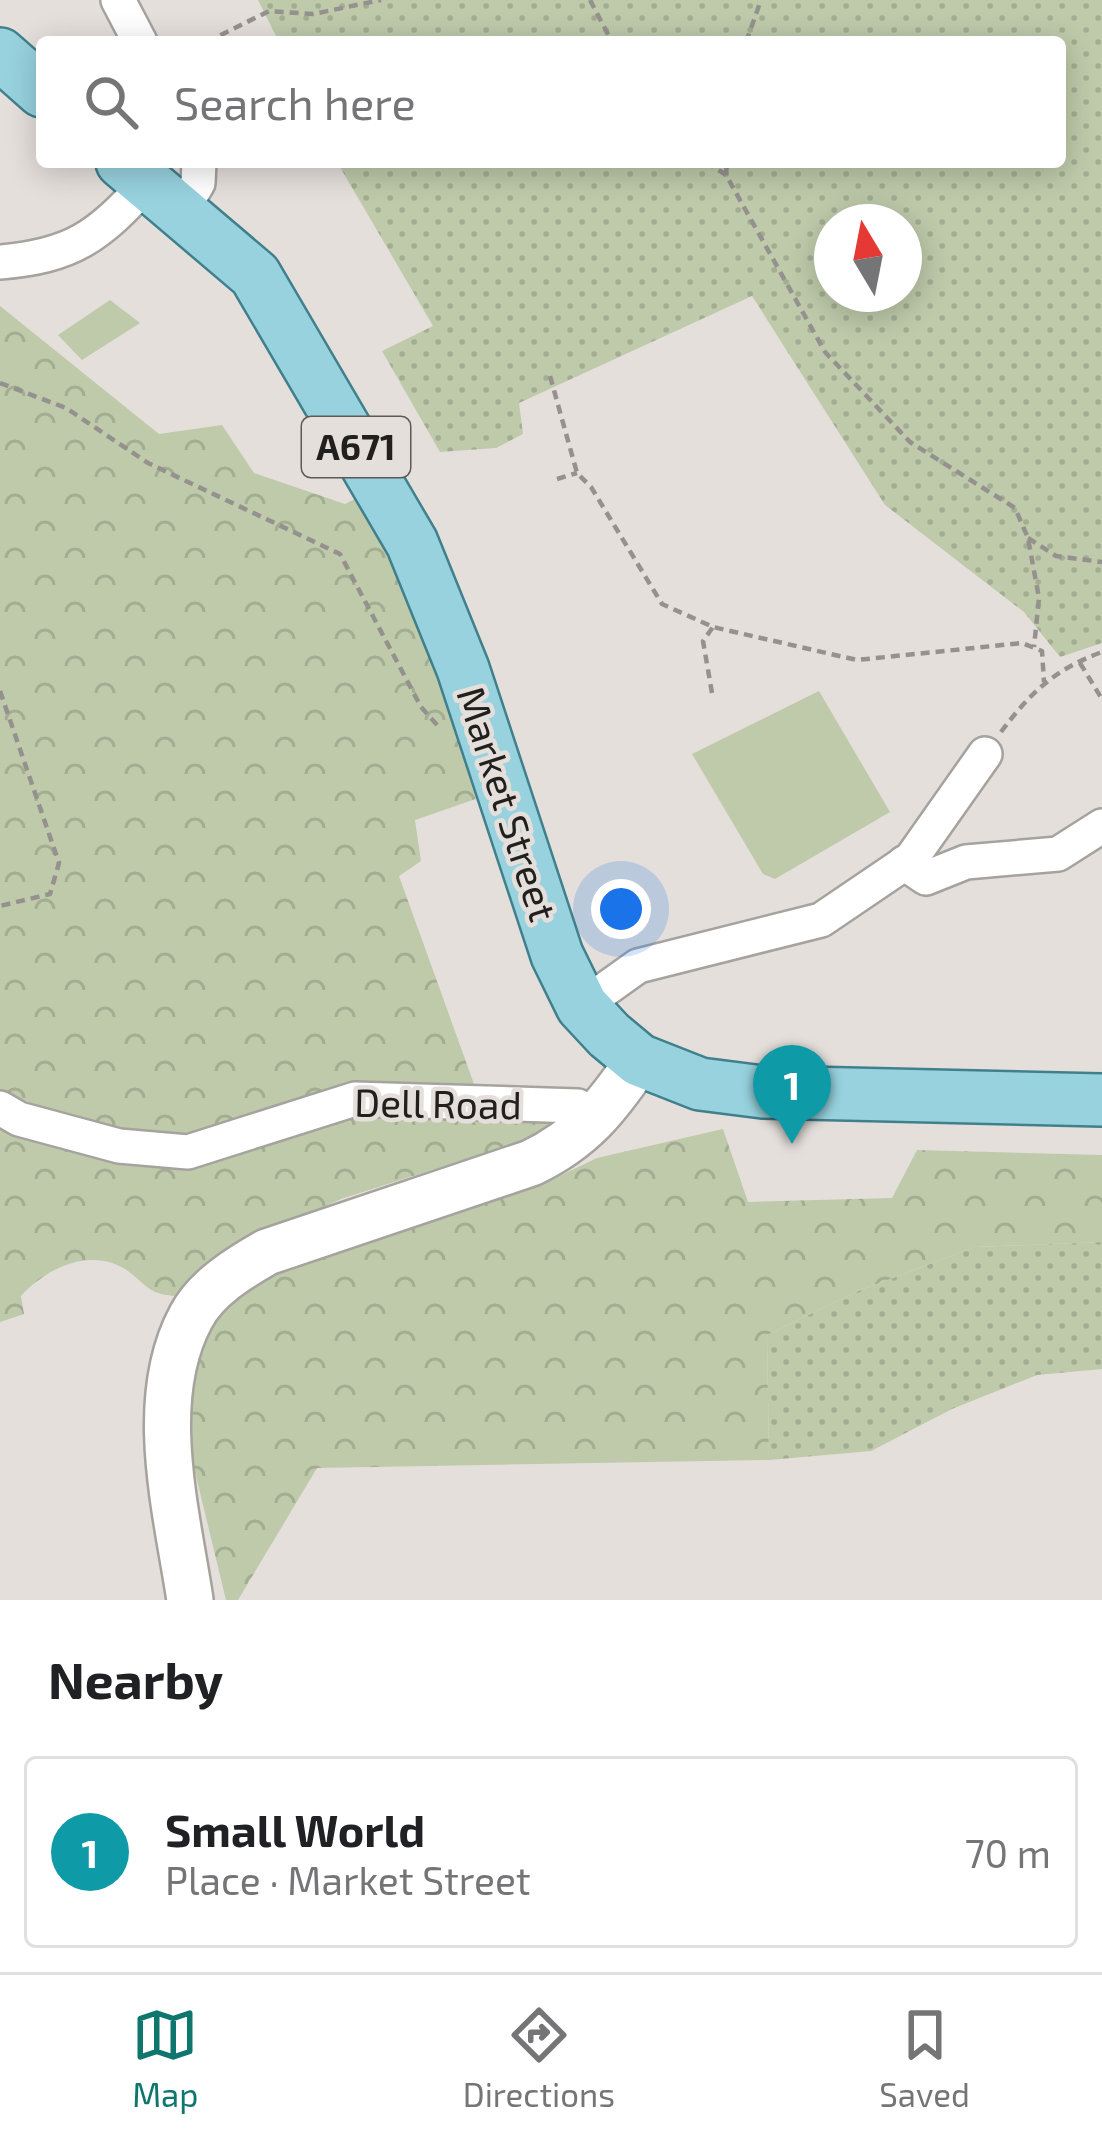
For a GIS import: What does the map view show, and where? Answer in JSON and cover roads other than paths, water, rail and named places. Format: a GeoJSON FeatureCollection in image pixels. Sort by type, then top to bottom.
{"type":"FeatureCollection","features":[{"type":"Feature","properties":{"kind":"main road"},"geometry":{"type":"LineString","coordinates":[[0,54],[36,87]]}},
{"type":"Feature","properties":{"kind":"main road","name":"Market Street"},"geometry":{"type":"LineString","coordinates":[[149,186],[255,274],[412,543],[463,669],[557,955],[582,1006],[639,1060],[700,1084],[763,1092],[1102,1100]]}},
{"type":"Feature","properties":{"kind":"main road"},"geometry":{"type":"LineString","coordinates":[[190,1600],[172,1486],[169,1415],[180,1343],[192,1314],[240,1267],[267,1252],[531,1163],[572,1143],[600,1118],[639,1060]]}},
{"type":"Feature","properties":{"kind":"street"},"geometry":{"type":"LineString","coordinates":[[118,0],[137,36]]}},
{"type":"Feature","properties":{"kind":"street"},"geometry":{"type":"LineString","coordinates":[[0,262],[49,258],[100,233],[149,186],[198,183],[199,168]]}},
{"type":"Feature","properties":{"kind":"street"},"geometry":{"type":"LineString","coordinates":[[582,1006],[638,966],[821,920],[904,863],[985,754]]}},
{"type":"Feature","properties":{"kind":"street"},"geometry":{"type":"LineString","coordinates":[[904,863],[926,878],[966,862],[1058,854],[1102,826]]}},
{"type":"Feature","properties":{"kind":"street","name":"Dell Road"},"geometry":{"type":"LineString","coordinates":[[0,1108],[19,1119],[119,1146],[188,1152],[264,1131],[318,1107],[355,1100],[578,1106],[600,1118]]}},
{"type":"Feature","properties":{"kind":"place","name":"Small World"},"geometry":{"type":"Point","coordinates":[792,1144]}}]}
